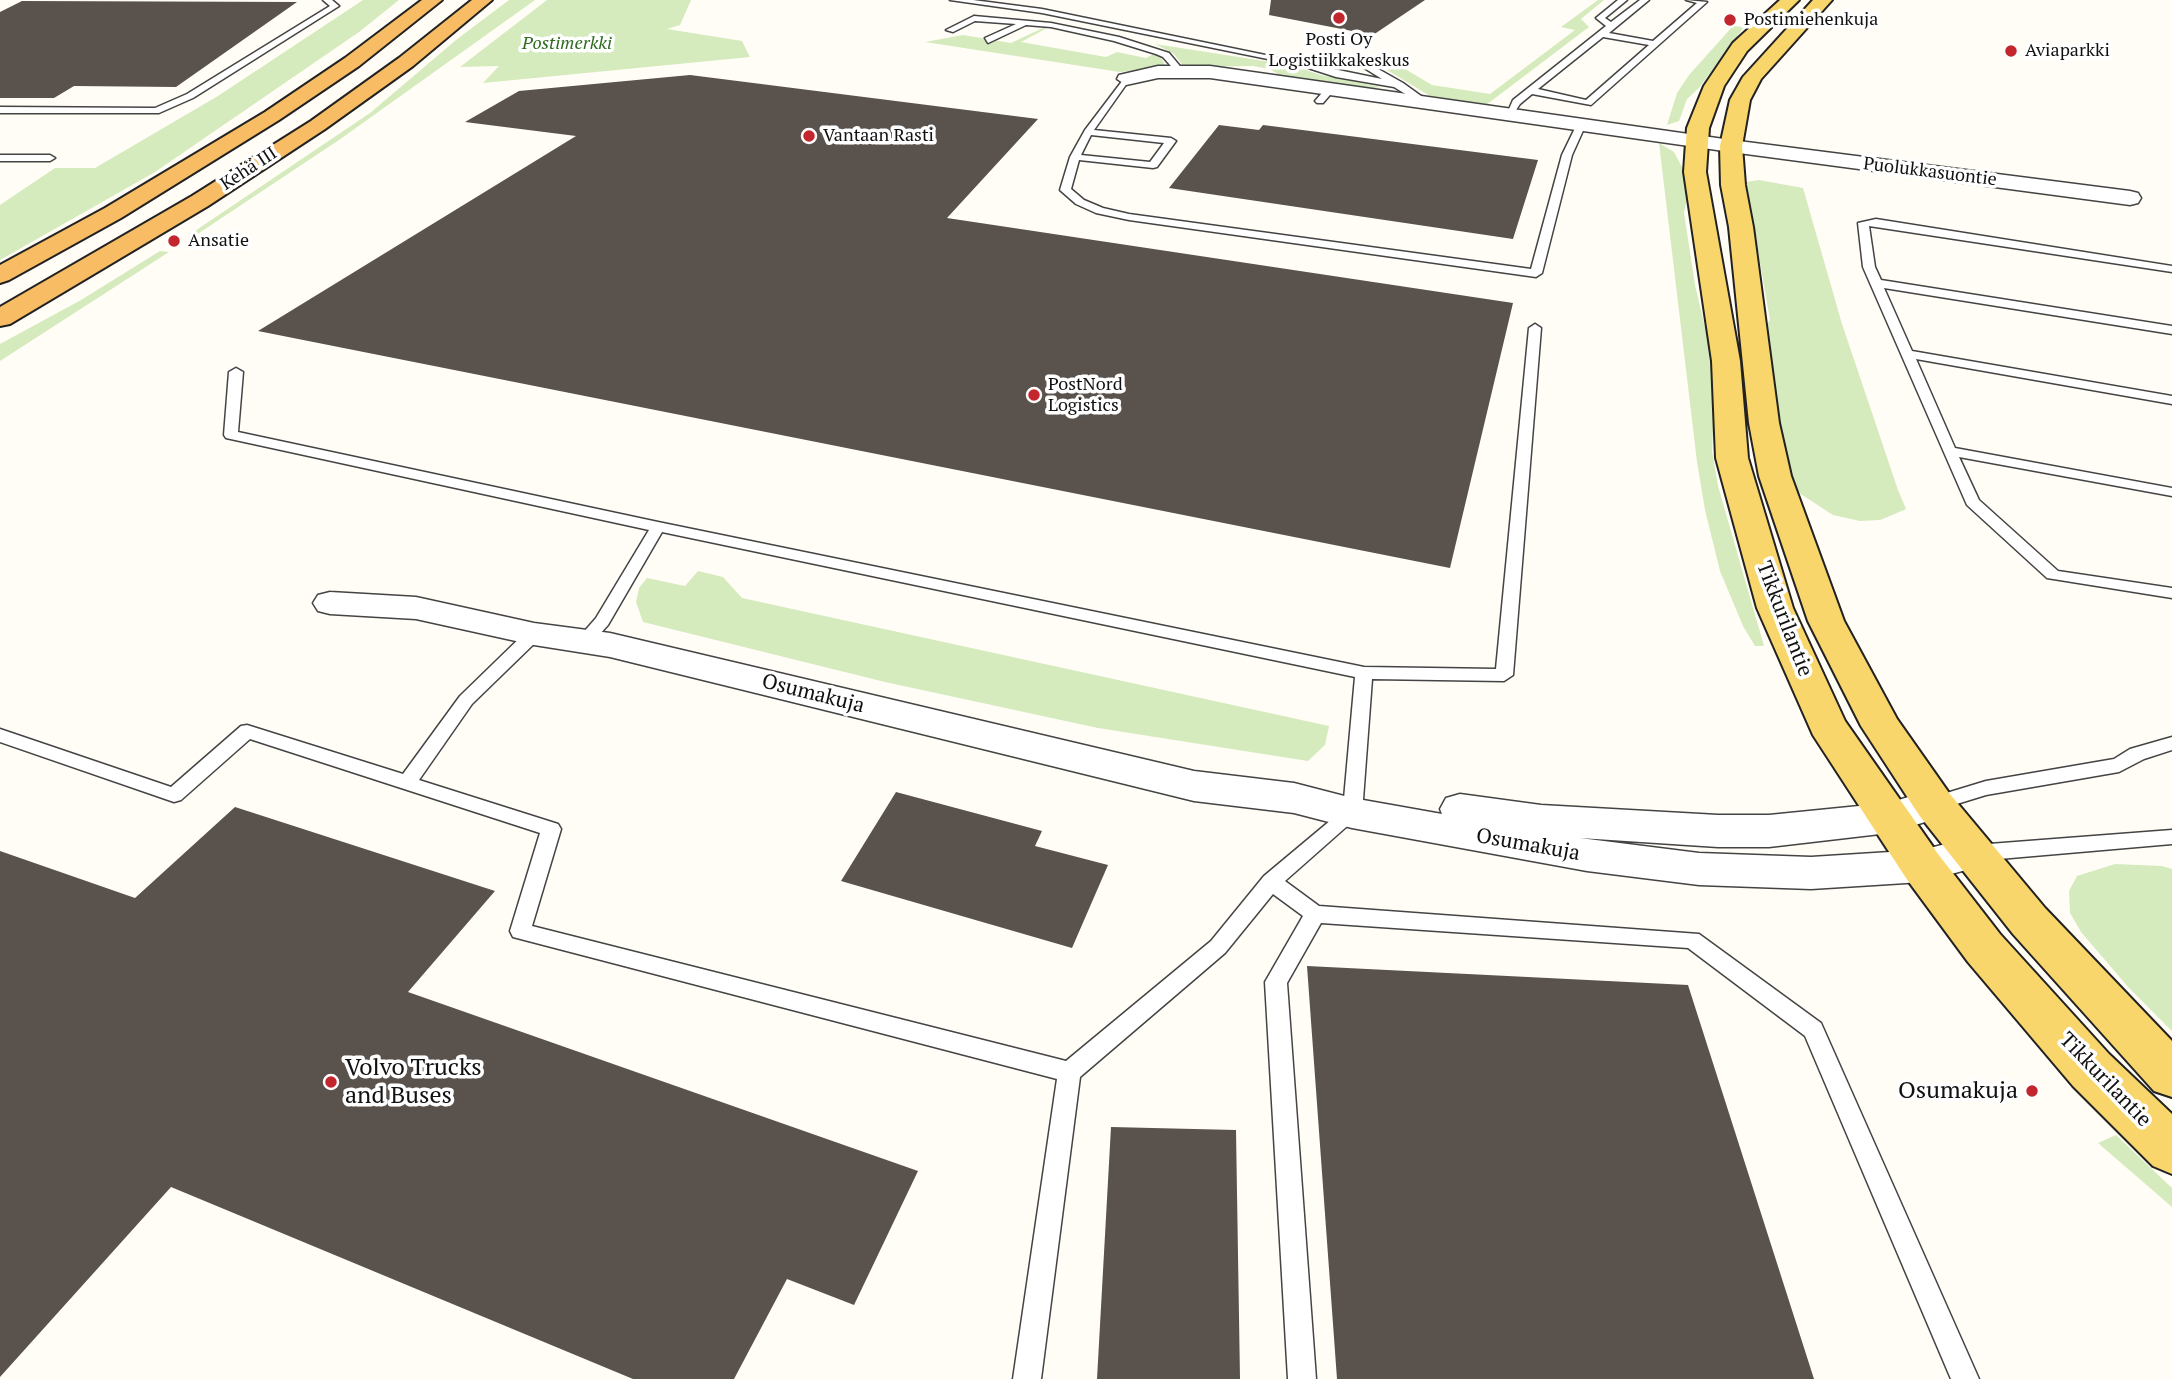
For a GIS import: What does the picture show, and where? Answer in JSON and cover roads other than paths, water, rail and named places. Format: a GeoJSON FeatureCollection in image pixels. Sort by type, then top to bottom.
{"type":"FeatureCollection","features":[{"type":"Feature","properties":{"kind":"highway","name":"Kehä III"},"geometry":{"type":"LineString","coordinates":[[0,275],[113,213],[272,116],[352,62],[433,0]]}},
{"type":"Feature","properties":{"kind":"highway","name":"Kehä III"},"geometry":{"type":"LineString","coordinates":[[0,318],[200,201],[317,125],[406,62],[483,0]]}},
{"type":"Feature","properties":{"kind":"main road","name":"Tikkurilantie"},"geometry":{"type":"LineString","coordinates":[[1790,0],[1740,47],[1714,86],[1696,141],[1695,172],[1727,361],[1732,458],[1774,608],[1827,725],[1922,866],[1984,948],[2082,1060],[2172,1149]]}},
{"type":"Feature","properties":{"kind":"main road","name":"Tikkurilantie"},"geometry":{"type":"LineString","coordinates":[[1823,0],[1753,77],[1740,100],[1731,146],[1733,185],[1741,226],[1764,423],[1775,476],[1826,621],[1881,726],[1934,804],[2029,921],[2172,1074]]}},
{"type":"Feature","properties":{"kind":"street"},"geometry":{"type":"LineString","coordinates":[[1123,83],[1129,76],[1180,71],[1222,73],[1325,95],[1423,101],[1731,146]]}},
{"type":"Feature","properties":{"kind":"street","name":"Puolukkasuontie"},"geometry":{"type":"LineString","coordinates":[[1731,146],[2130,198]]}},
{"type":"Feature","properties":{"kind":"street","name":"Osumakuja"},"geometry":{"type":"LineString","coordinates":[[330,603],[416,608],[534,634],[610,645],[1194,786],[1352,804],[1718,831],[1811,828],[1889,818],[1934,804]]}},
{"type":"Feature","properties":{"kind":"street","name":"Osumakuja"},"geometry":{"type":"LineString","coordinates":[[1352,804],[1587,855],[1699,869],[1811,873],[1922,866],[1973,853]]}},
{"type":"Feature","properties":{"kind":"lane"},"geometry":{"type":"LineString","coordinates":[[954,0],[1042,11],[1304,64],[1336,74],[1400,85]]}},
{"type":"Feature","properties":{"kind":"lane"},"geometry":{"type":"LineString","coordinates":[[1611,26],[1600,18],[1623,0]]}},
{"type":"Feature","properties":{"kind":"lane"},"geometry":{"type":"LineString","coordinates":[[1509,114],[1516,102],[1645,0]]}},
{"type":"Feature","properties":{"kind":"lane"},"geometry":{"type":"LineString","coordinates":[[1532,92],[1588,103],[1703,2],[1690,0]]}},
{"type":"Feature","properties":{"kind":"lane"},"geometry":{"type":"LineString","coordinates":[[0,110],[156,111],[190,96],[335,2]]}},
{"type":"Feature","properties":{"kind":"lane"},"geometry":{"type":"LineString","coordinates":[[950,30],[974,19],[1051,25],[1116,39],[1166,55],[1180,71]]}},
{"type":"Feature","properties":{"kind":"lane"},"geometry":{"type":"LineString","coordinates":[[988,40],[1023,24]]}},
{"type":"Feature","properties":{"kind":"lane"},"geometry":{"type":"LineString","coordinates":[[1601,34],[1655,44]]}},
{"type":"Feature","properties":{"kind":"lane"},"geometry":{"type":"LineString","coordinates":[[1364,64],[1423,101]]}},
{"type":"Feature","properties":{"kind":"lane"},"geometry":{"type":"LineString","coordinates":[[1123,83],[1088,131],[1075,156],[1065,190],[1080,202],[1100,211],[1536,273],[1567,155],[1581,124]]}},
{"type":"Feature","properties":{"kind":"lane"},"geometry":{"type":"LineString","coordinates":[[1075,156],[1153,165],[1171,141],[1088,131]]}},
{"type":"Feature","properties":{"kind":"lane"},"geometry":{"type":"LineString","coordinates":[[0,158],[50,159]]}},
{"type":"Feature","properties":{"kind":"lane"},"geometry":{"type":"LineString","coordinates":[[2172,269],[1876,222],[1863,223],[1870,267],[1876,283],[1972,502],[2053,575],[2172,593]]}},
{"type":"Feature","properties":{"kind":"lane"},"geometry":{"type":"LineString","coordinates":[[1876,283],[2172,330]]}},
{"type":"Feature","properties":{"kind":"lane"},"geometry":{"type":"LineString","coordinates":[[236,372],[232,435],[658,527],[1364,673],[1504,675],[1535,328]]}},
{"type":"Feature","properties":{"kind":"lane"},"geometry":{"type":"LineString","coordinates":[[1908,354],[2172,400]]}},
{"type":"Feature","properties":{"kind":"lane"},"geometry":{"type":"LineString","coordinates":[[1950,451],[2172,492]]}},
{"type":"Feature","properties":{"kind":"lane"},"geometry":{"type":"LineString","coordinates":[[584,641],[602,621],[658,527]]}},
{"type":"Feature","properties":{"kind":"lane"},"geometry":{"type":"LineString","coordinates":[[407,783],[467,700],[534,634]]}},
{"type":"Feature","properties":{"kind":"lane"},"geometry":{"type":"LineString","coordinates":[[1027,1379],[1069,1072],[1218,947],[1271,882],[1352,804],[1364,673]]}},
{"type":"Feature","properties":{"kind":"lane"},"geometry":{"type":"LineString","coordinates":[[0,735],[174,795],[247,731],[551,829],[520,931],[1069,1072]]}},
{"type":"Feature","properties":{"kind":"lane"},"geometry":{"type":"LineString","coordinates":[[1934,804],[1986,788],[2119,765],[2137,754],[2172,743]]}},
{"type":"Feature","properties":{"kind":"lane"},"geometry":{"type":"LineString","coordinates":[[1973,853],[2172,837]]}},
{"type":"Feature","properties":{"kind":"lane"},"geometry":{"type":"LineString","coordinates":[[1271,882],[1315,915],[1692,940],[1813,1030],[1965,1379]]}},
{"type":"Feature","properties":{"kind":"lane"},"geometry":{"type":"LineString","coordinates":[[1302,1379],[1276,982],[1315,915]]}},
{"type":"Feature","properties":{"kind":"place","name":"Posti Oy Logistiikkakeskus"},"geometry":{"type":"Point","coordinates":[1339,18]}},
{"type":"Feature","properties":{"kind":"place","name":"Postimiehenkuja"},"geometry":{"type":"Point","coordinates":[1730,20]}},
{"type":"Feature","properties":{"kind":"place","name":"Aviaparkki"},"geometry":{"type":"Point","coordinates":[2011,51]}},
{"type":"Feature","properties":{"kind":"place","name":"Vantaan Rasti"},"geometry":{"type":"Point","coordinates":[809,136]}},
{"type":"Feature","properties":{"kind":"place","name":"Ansatie"},"geometry":{"type":"Point","coordinates":[174,241]}},
{"type":"Feature","properties":{"kind":"place","name":"PostNord Logistics"},"geometry":{"type":"Point","coordinates":[1034,395]}},
{"type":"Feature","properties":{"kind":"place","name":"Volvo Trucks and Buses"},"geometry":{"type":"Point","coordinates":[331,1082]}},
{"type":"Feature","properties":{"kind":"place","name":"Osumakuja"},"geometry":{"type":"Point","coordinates":[2032,1091]}},
{"type":"Feature","properties":{"kind":"park label","name":"Postimerkki"},"geometry":{"type":"Point","coordinates":[567,44]}}]}
